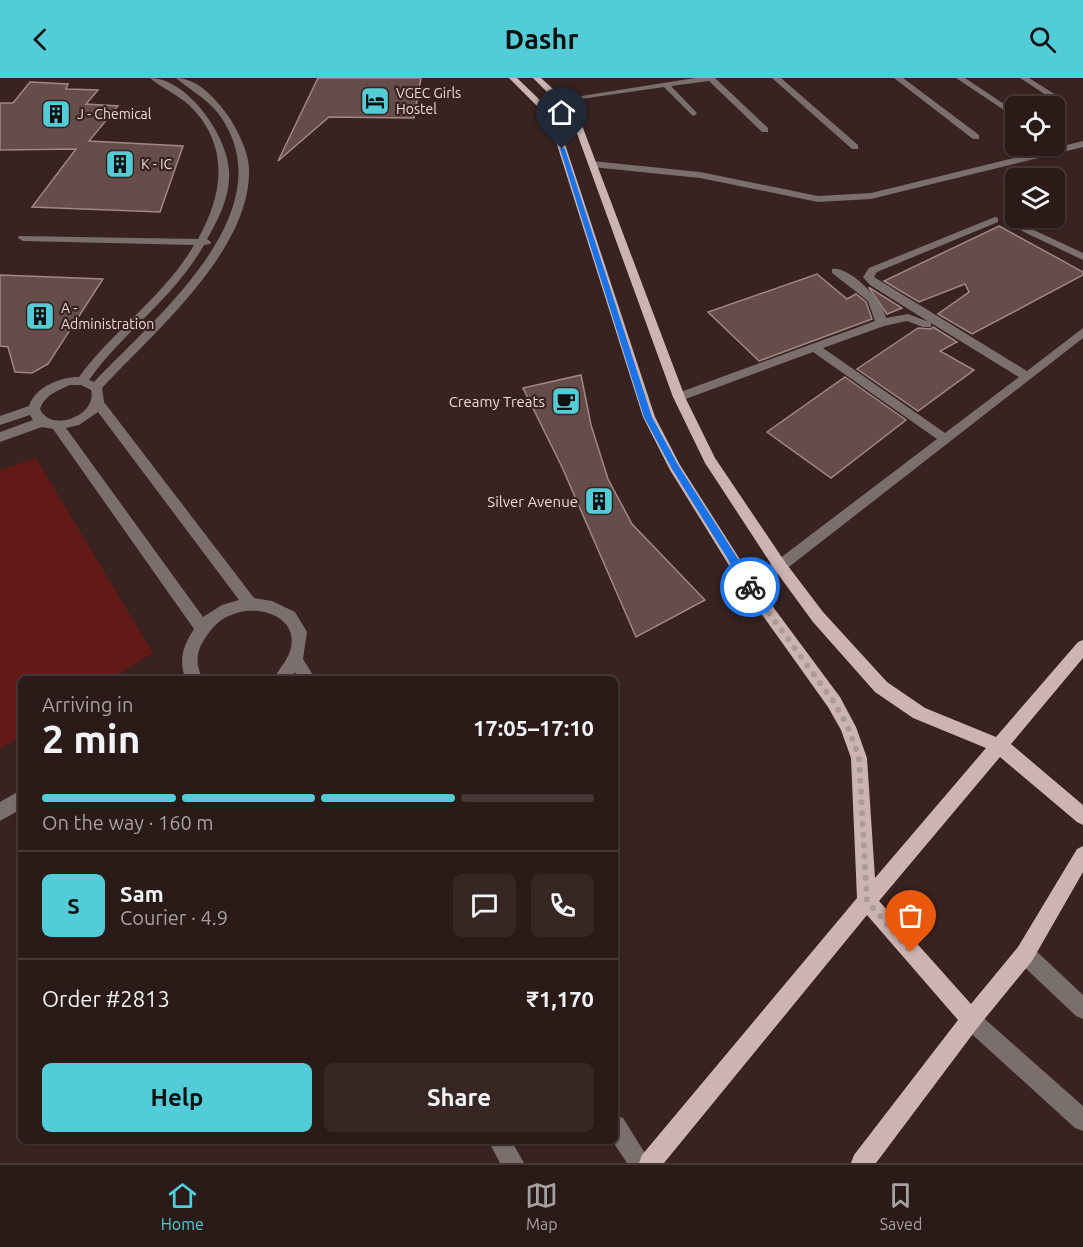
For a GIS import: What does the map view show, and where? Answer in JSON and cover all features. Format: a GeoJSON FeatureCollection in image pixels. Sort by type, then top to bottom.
{"type":"FeatureCollection","features":[{"type":"Feature","properties":{"kind":"main road"},"geometry":{"type":"LineString","coordinates":[[513,78],[540,105],[557,132],[648,417],[675,466],[748,584],[834,702],[848,727],[859,758],[867,901],[971,1020]]}},
{"type":"Feature","properties":{"kind":"main road"},"geometry":{"type":"LineString","coordinates":[[537,78],[573,116],[679,397],[710,460],[780,566],[818,617],[881,687],[920,713],[1000,746],[1083,816]]}},
{"type":"Feature","properties":{"kind":"main road"},"geometry":{"type":"LineString","coordinates":[[550,119],[573,116]]}},
{"type":"Feature","properties":{"kind":"main road"},"geometry":{"type":"LineString","coordinates":[[650,1163],[867,901],[1083,647]]}},
{"type":"Feature","properties":{"kind":"main road"},"geometry":{"type":"LineString","coordinates":[[862,1163],[971,1020],[1025,954],[1083,855]]}},
{"type":"Feature","properties":{"kind":"street"},"geometry":{"type":"LineString","coordinates":[[82,381],[96,359],[170,287],[200,242],[219,200],[225,172],[214,134],[197,107],[180,92],[154,78]]}},
{"type":"Feature","properties":{"kind":"street"},"geometry":{"type":"LineString","coordinates":[[96,387],[191,290],[221,243],[240,199],[245,170],[232,130],[214,103],[196,87],[180,78]]}},
{"type":"Feature","properties":{"kind":"street"},"geometry":{"type":"LineString","coordinates":[[560,100],[711,78],[765,130]]}},
{"type":"Feature","properties":{"kind":"street"},"geometry":{"type":"LineString","coordinates":[[776,78],[855,147]]}},
{"type":"Feature","properties":{"kind":"street"},"geometry":{"type":"LineString","coordinates":[[898,78],[976,137]]}},
{"type":"Feature","properties":{"kind":"street"},"geometry":{"type":"LineString","coordinates":[[960,78],[1005,109]]}},
{"type":"Feature","properties":{"kind":"street"},"geometry":{"type":"LineString","coordinates":[[1024,78],[1053,96]]}},
{"type":"Feature","properties":{"kind":"street"},"geometry":{"type":"LineString","coordinates":[[666,85],[693,114]]}},
{"type":"Feature","properties":{"kind":"street"},"geometry":{"type":"LineString","coordinates":[[206,120],[224,116]]}},
{"type":"Feature","properties":{"kind":"street"},"geometry":{"type":"LineString","coordinates":[[592,164],[700,175],[796,196],[840,200],[871,196],[1083,144]]}},
{"type":"Feature","properties":{"kind":"street"},"geometry":{"type":"LineString","coordinates":[[995,220],[873,270],[868,277],[874,283],[1027,377]]}},
{"type":"Feature","properties":{"kind":"street"},"geometry":{"type":"LineString","coordinates":[[1025,229],[1083,257]]}},
{"type":"Feature","properties":{"kind":"street"},"geometry":{"type":"LineString","coordinates":[[23,238],[221,243]]}},
{"type":"Feature","properties":{"kind":"street"},"geometry":{"type":"LineString","coordinates":[[836,271],[875,300],[881,312],[881,322]]}},
{"type":"Feature","properties":{"kind":"street"},"geometry":{"type":"LineString","coordinates":[[679,397],[881,322],[912,317],[956,342]]}},
{"type":"Feature","properties":{"kind":"street"},"geometry":{"type":"LineString","coordinates":[[748,584],[780,566],[1083,332]]}},
{"type":"Feature","properties":{"kind":"street"},"geometry":{"type":"LineString","coordinates":[[813,347],[945,439]]}},
{"type":"Feature","properties":{"kind":"street"},"geometry":{"type":"LineString","coordinates":[[0,437],[39,423],[57,425],[81,418],[98,403],[100,394],[96,387],[82,381],[55,385],[42,392],[34,400],[30,410],[32,417],[39,423]]}},
{"type":"Feature","properties":{"kind":"street"},"geometry":{"type":"LineString","coordinates":[[98,403],[249,603]]}},
{"type":"Feature","properties":{"kind":"street"},"geometry":{"type":"LineString","coordinates":[[0,421],[30,410]]}},
{"type":"Feature","properties":{"kind":"street"},"geometry":{"type":"LineString","coordinates":[[57,425],[203,628]]}},
{"type":"Feature","properties":{"kind":"street"},"geometry":{"type":"LineString","coordinates":[[192,676],[189,656],[196,637],[209,621],[229,609],[249,603],[270,604],[287,612],[297,625],[301,643],[296,661],[284,676]]}},
{"type":"Feature","properties":{"kind":"street"},"geometry":{"type":"LineString","coordinates":[[296,661],[305,676]]}},
{"type":"Feature","properties":{"kind":"street"},"geometry":{"type":"LineString","coordinates":[[0,812],[18,801]]}},
{"type":"Feature","properties":{"kind":"street"},"geometry":{"type":"LineString","coordinates":[[1025,954],[1083,1010]]}},
{"type":"Feature","properties":{"kind":"street"},"geometry":{"type":"LineString","coordinates":[[971,1020],[1083,1120]]}},
{"type":"Feature","properties":{"kind":"street"},"geometry":{"type":"LineString","coordinates":[[618,1130],[640,1163]]}},
{"type":"Feature","properties":{"kind":"street"},"geometry":{"type":"LineString","coordinates":[[501,1144],[513,1163]]}},
{"type":"Feature","properties":{"kind":"shaded area"},"geometry":{"type":"Polygon","coordinates":[[[36,458],[153,653],[115,676],[18,676],[18,738],[0,749],[0,470],[36,458]]]}},
{"type":"Feature","properties":{"kind":"building","name":"VGEC Girls Hostel"},"geometry":{"type":"Polygon","coordinates":[[[318,78],[421,78],[414,118],[329,117],[278,161],[318,78]]]}},
{"type":"Feature","properties":{"kind":"building"},"geometry":{"type":"Polygon","coordinates":[[[30,82],[68,84],[66,89],[98,90],[86,104],[118,106],[89,141],[183,146],[160,212],[32,207],[76,149],[0,150],[0,103],[13,103],[30,82]]]}},
{"type":"Feature","properties":{"kind":"building"},"geometry":{"type":"Polygon","coordinates":[[[999,226],[1083,272],[1083,275],[972,334],[938,314],[969,292],[965,284],[919,302],[884,281],[999,226]]]}},
{"type":"Feature","properties":{"kind":"building"},"geometry":{"type":"Polygon","coordinates":[[[817,274],[847,299],[856,294],[866,302],[872,319],[759,361],[708,312],[817,274]]]}},
{"type":"Feature","properties":{"kind":"building","name":"A - Administration"},"geometry":{"type":"Polygon","coordinates":[[[0,275],[103,279],[48,364],[32,373],[15,372],[8,347],[0,346],[0,275]]]}},
{"type":"Feature","properties":{"kind":"building"},"geometry":{"type":"Polygon","coordinates":[[[870,288],[902,308],[887,314],[870,288]]]}},
{"type":"Feature","properties":{"kind":"building"},"geometry":{"type":"Polygon","coordinates":[[[933,327],[957,342],[940,351],[974,370],[918,411],[857,369],[918,328],[931,329],[933,327]]]}},
{"type":"Feature","properties":{"kind":"building","name":"Silver Avenue"},"geometry":{"type":"Polygon","coordinates":[[[581,375],[591,425],[608,479],[632,524],[705,600],[636,637],[562,467],[523,388],[581,375]]]}},
{"type":"Feature","properties":{"kind":"building"},"geometry":{"type":"Polygon","coordinates":[[[845,377],[906,420],[831,478],[767,432],[845,377]]]}},
{"type":"Feature","properties":{"kind":"way so far"},"geometry":{"type":"LineString","coordinates":[[750,587],[834,702],[848,727],[859,758],[867,901],[911,952]]}},
{"type":"Feature","properties":{"kind":"place","name":"VGEC Girls Hostel"},"geometry":{"type":"Point","coordinates":[375,101]}},
{"type":"Feature","properties":{"kind":"place","name":"J - Chemical"},"geometry":{"type":"Point","coordinates":[56,114]}},
{"type":"Feature","properties":{"kind":"place","name":"K - IC"},"geometry":{"type":"Point","coordinates":[120,164]}},
{"type":"Feature","properties":{"kind":"place","name":"A - Administration"},"geometry":{"type":"Point","coordinates":[40,316]}},
{"type":"Feature","properties":{"kind":"place","name":"Creamy Treats"},"geometry":{"type":"Point","coordinates":[566,401]}},
{"type":"Feature","properties":{"kind":"place","name":"Silver Avenue"},"geometry":{"type":"Point","coordinates":[599,501]}},
{"type":"Feature","properties":{"kind":"route"},"geometry":{"type":"LineString","coordinates":[[562,149],[648,417],[675,466],[750,587]]}}]}
